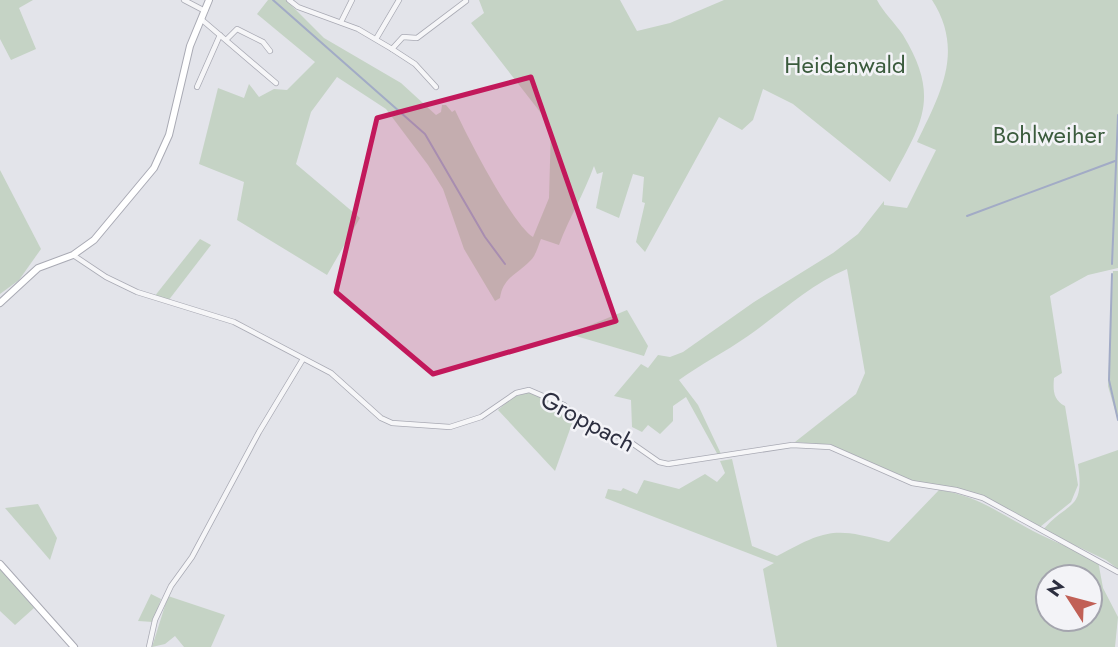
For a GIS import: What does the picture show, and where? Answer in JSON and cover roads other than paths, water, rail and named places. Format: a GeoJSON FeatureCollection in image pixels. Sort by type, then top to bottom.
{"type":"FeatureCollection","features":[{"type":"Feature","properties":{"kind":"main road"},"geometry":{"type":"LineString","coordinates":[[0,303],[38,268],[73,255],[94,240],[154,168],[164,150],[191,46],[209,0]]}},
{"type":"Feature","properties":{"kind":"main road"},"geometry":{"type":"LineString","coordinates":[[0,564],[74,647]]}},
{"type":"Feature","properties":{"kind":"street"},"geometry":{"type":"LineString","coordinates":[[184,0],[205,11]]}},
{"type":"Feature","properties":{"kind":"street"},"geometry":{"type":"LineString","coordinates":[[289,0],[298,7],[341,22],[376,39],[415,64],[436,87]]}},
{"type":"Feature","properties":{"kind":"street"},"geometry":{"type":"LineString","coordinates":[[341,22],[352,0]]}},
{"type":"Feature","properties":{"kind":"street"},"geometry":{"type":"LineString","coordinates":[[376,39],[399,0]]}},
{"type":"Feature","properties":{"kind":"street"},"geometry":{"type":"LineString","coordinates":[[392,49],[403,37],[417,38],[466,1]]}},
{"type":"Feature","properties":{"kind":"street"},"geometry":{"type":"LineString","coordinates":[[201,19],[276,83]]}},
{"type":"Feature","properties":{"kind":"street"},"geometry":{"type":"LineString","coordinates":[[226,39],[237,29],[263,42],[270,51]]}},
{"type":"Feature","properties":{"kind":"street"},"geometry":{"type":"LineString","coordinates":[[198,87],[220,36]]}},
{"type":"Feature","properties":{"kind":"street"},"geometry":{"type":"LineString","coordinates":[[73,255],[106,277],[136,292],[234,322],[303,359],[252,443],[192,556],[171,586],[155,620],[149,647]]}},
{"type":"Feature","properties":{"kind":"street","name":"Groppach"},"geometry":{"type":"LineString","coordinates":[[303,359],[331,373],[381,418],[392,423],[429,427],[469,423],[516,393],[529,390],[564,405],[583,423],[626,439],[659,462],[668,464],[792,445],[830,447],[912,483],[956,490],[983,498],[1118,572]]}},
{"type":"Feature","properties":{"kind":"waterway"},"geometry":{"type":"LineString","coordinates":[[273,0],[425,134],[485,237],[505,264]]}},
{"type":"Feature","properties":{"kind":"waterway"},"geometry":{"type":"LineString","coordinates":[[1112,264],[1118,115]]}},
{"type":"Feature","properties":{"kind":"waterway"},"geometry":{"type":"LineString","coordinates":[[967,216],[1115,161]]}},
{"type":"Feature","properties":{"kind":"waterway"},"geometry":{"type":"LineString","coordinates":[[1112,274],[1109,380],[1118,420]]}},
{"type":"Feature","properties":{"kind":"park label","name":"Heidenwald"},"geometry":{"type":"Point","coordinates":[845,64]}},
{"type":"Feature","properties":{"kind":"park label","name":"Bohlweiher"},"geometry":{"type":"Point","coordinates":[1049,134]}}]}
